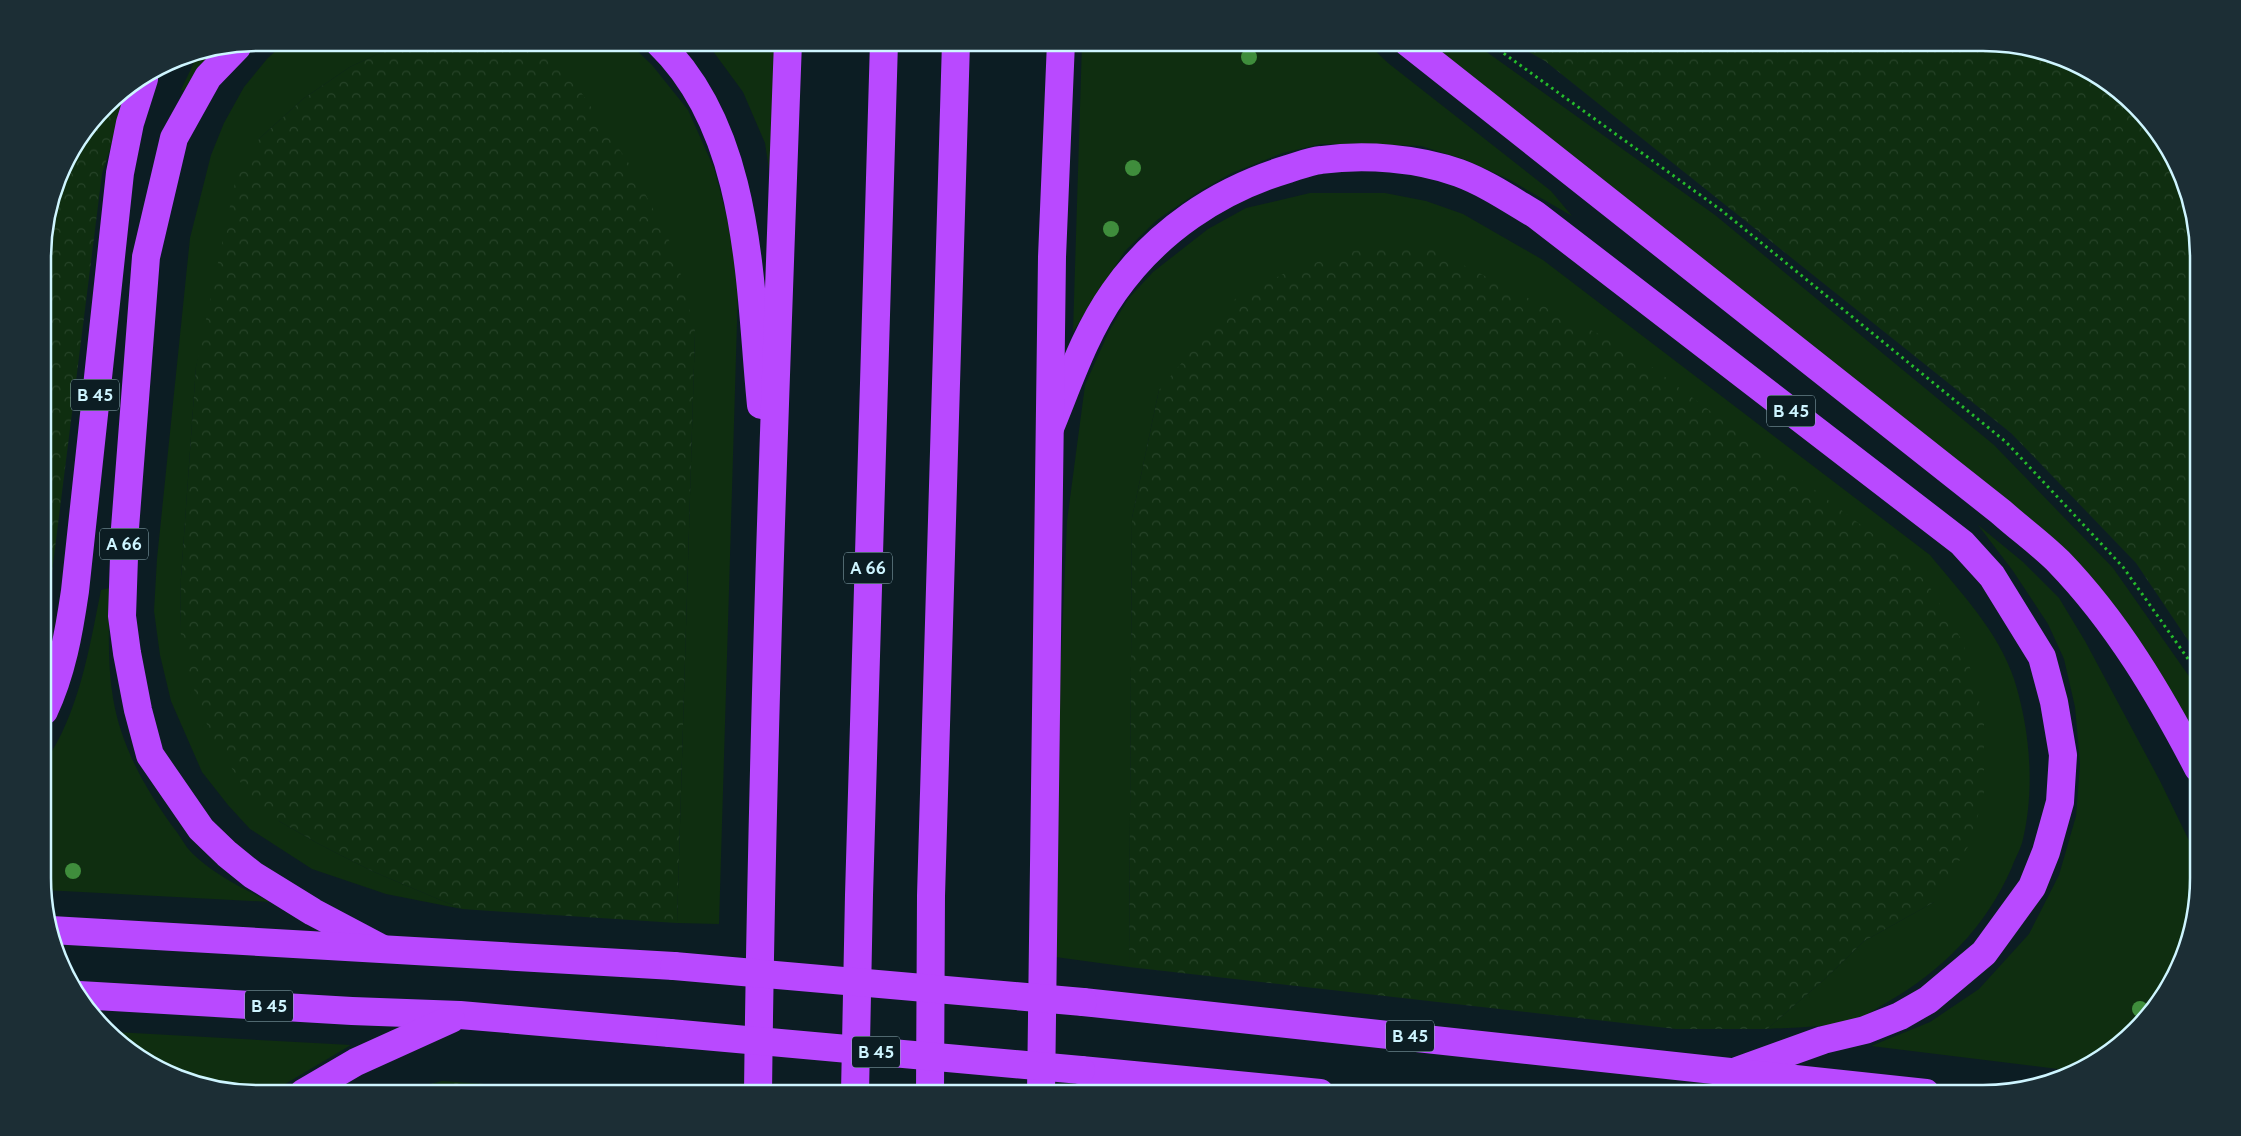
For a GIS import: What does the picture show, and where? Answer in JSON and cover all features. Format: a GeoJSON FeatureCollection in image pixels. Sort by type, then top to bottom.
{"type":"FeatureCollection","features":[{"type":"Feature","properties":{"kind":"highway"},"geometry":{"type":"LineString","coordinates":[[665,51],[698,92],[724,150],[742,217],[771,512]]}},
{"type":"Feature","properties":{"kind":"highway"},"geometry":{"type":"LineString","coordinates":[[758,1085],[760,896],[771,512],[788,51]]}},
{"type":"Feature","properties":{"kind":"highway","name":"A 66"},"geometry":{"type":"LineString","coordinates":[[855,1085],[859,885],[884,51]]}},
{"type":"Feature","properties":{"kind":"highway"},"geometry":{"type":"LineString","coordinates":[[930,1085],[932,896],[956,51]]}},
{"type":"Feature","properties":{"kind":"highway"},"geometry":{"type":"LineString","coordinates":[[1041,1085],[1052,257],[1061,51]]}},
{"type":"Feature","properties":{"kind":"highway"},"geometry":{"type":"LineString","coordinates":[[1418,51],[1993,506],[2059,562],[2109,623],[2150,681],[2190,754]]}},
{"type":"Feature","properties":{"kind":"highway","name":"A 66"},"geometry":{"type":"LineString","coordinates":[[231,53],[208,77],[174,138],[146,256],[124,528],[122,616],[127,653],[138,710],[150,755],[201,830],[227,854],[253,874],[313,912],[381,948]]}},
{"type":"Feature","properties":{"kind":"highway","name":"B 45"},"geometry":{"type":"LineString","coordinates":[[51,692],[70,628],[120,173],[130,123],[141,87]]}},
{"type":"Feature","properties":{"kind":"highway","name":"B 45"},"geometry":{"type":"LineString","coordinates":[[1050,428],[1092,326],[1115,291],[1140,260],[1174,228],[1204,206],[1239,187],[1278,172],[1320,160],[1370,158],[1416,162],[1459,173],[1499,192],[1536,215],[1962,543],[1992,576],[2019,617],[2042,657],[2054,702],[2063,755],[2060,802],[2046,852],[2032,887],[1984,953],[1928,1000],[1900,1016],[1864,1030],[1823,1040],[1737,1071]]}},
{"type":"Feature","properties":{"kind":"highway","name":"B 45"},"geometry":{"type":"LineString","coordinates":[[58,930],[674,966],[1083,1002],[1857,1085]]}},
{"type":"Feature","properties":{"kind":"highway","name":"B 45"},"geometry":{"type":"LineString","coordinates":[[88,996],[352,1011],[460,1015],[1237,1085]]}},
{"type":"Feature","properties":{"kind":"highway","name":"B 45"},"geometry":{"type":"LineString","coordinates":[[319,1085],[356,1062],[460,1015]]}},
{"type":"Feature","properties":{"kind":"path"},"geometry":{"type":"LineString","coordinates":[[1500,51],[1721,210],[2006,442],[2123,566],[2190,662]]}},
{"type":"Feature","properties":{"kind":"green space"},"geometry":{"type":"Polygon","coordinates":[[[276,51],[384,51],[350,67],[303,99],[259,139],[196,367],[181,578],[180,630],[279,821],[372,871],[462,909],[386,894],[312,869],[250,829],[202,772],[171,701],[160,655],[154,611],[157,559],[190,238],[211,155],[224,123],[244,87],[276,51]]]}},
{"type":"Feature","properties":{"kind":"green space"},"geometry":{"type":"Polygon","coordinates":[[[384,51],[529,51],[564,67],[632,168],[675,252],[695,331],[677,923],[462,909],[372,871],[279,821],[246,791],[211,735],[192,684],[180,630],[181,578],[196,367],[236,178],[259,139],[303,99],[350,67],[384,51]]]}},
{"type":"Feature","properties":{"kind":"green space"},"geometry":{"type":"Polygon","coordinates":[[[522,51],[637,51],[652,65],[688,110],[714,168],[732,236],[738,289],[719,924],[677,923],[695,331],[522,51]]]}},
{"type":"Feature","properties":{"kind":"green space"},"geometry":{"type":"Polygon","coordinates":[[[713,51],[780,51],[775,210],[765,143],[743,92],[713,51]]]}},
{"type":"Feature","properties":{"kind":"green space"},"geometry":{"type":"Polygon","coordinates":[[[1082,51],[1375,51],[1388,63],[1551,191],[1572,216],[1510,180],[1466,160],[1421,146],[1321,144],[1283,153],[1232,173],[1198,192],[1157,220],[1125,251],[1073,332],[1082,51]]]}},
{"type":"Feature","properties":{"kind":"green space"},"geometry":{"type":"Polygon","coordinates":[[[1432,51],[1485,51],[1715,215],[1994,445],[2113,568],[2190,678],[2190,729],[2119,619],[1432,51]]]}},
{"type":"Feature","properties":{"kind":"green space"},"geometry":{"type":"Polygon","coordinates":[[[1527,51],[1983,51],[2010,53],[2037,58],[2062,67],[2098,86],[2129,112],[2155,143],[2174,179],[2183,204],[2188,231],[2190,258],[2190,643],[2136,563],[2011,433],[1545,61],[1527,51]]]}},
{"type":"Feature","properties":{"kind":"green space"},"geometry":{"type":"Polygon","coordinates":[[[214,56],[190,91],[181,90],[195,61],[214,56]]]}},
{"type":"Feature","properties":{"kind":"green space"},"geometry":{"type":"Polygon","coordinates":[[[126,99],[102,174],[51,580],[51,258],[55,218],[67,179],[86,143],[112,112],[126,99]]]}},
{"type":"Feature","properties":{"kind":"green space"},"geometry":{"type":"Polygon","coordinates":[[[1310,193],[1385,193],[1426,201],[1463,214],[1543,260],[1930,555],[1978,613],[2007,661],[2014,679],[2024,718],[2030,779],[2027,820],[2022,843],[2012,867],[1989,909],[1960,945],[1926,977],[1860,1018],[1826,1025],[1767,1029],[1827,977],[1864,941],[1934,902],[1159,390],[1132,518],[1129,967],[1048,956],[1067,521],[1085,385],[1109,331],[1128,299],[1153,272],[1208,229],[1246,208],[1310,193]]]}},
{"type":"Feature","properties":{"kind":"green space"},"geometry":{"type":"Polygon","coordinates":[[[1424,245],[1628,349],[1918,568],[1963,642],[1984,719],[1984,795],[1969,845],[1934,902],[1864,941],[1827,977],[1767,1029],[1676,1029],[1129,967],[1132,518],[1159,390],[1236,298],[1287,272],[1351,251],[1424,245]]]}},
{"type":"Feature","properties":{"kind":"green space"},"geometry":{"type":"Polygon","coordinates":[[[1978,525],[2023,562],[2059,598],[2085,641],[2160,781],[2190,843],[2190,878],[2186,918],[2179,944],[2162,981],[2147,1004],[2109,1042],[2086,1057],[2061,1069],[1871,1046],[1930,1022],[1979,989],[2029,934],[2059,875],[2076,816],[2080,764],[2075,707],[2064,659],[2048,624],[2013,571],[1978,525]]]}},
{"type":"Feature","properties":{"kind":"green space"},"geometry":{"type":"Polygon","coordinates":[[[110,588],[109,657],[111,684],[117,716],[122,734],[145,785],[191,853],[221,876],[272,902],[52,890],[51,752],[66,724],[81,680],[101,590],[110,588]]]}},
{"type":"Feature","properties":{"kind":"green space"},"geometry":{"type":"Polygon","coordinates":[[[121,1032],[351,1045],[284,1085],[258,1085],[218,1081],[179,1069],[143,1050],[121,1032]]]}},
{"type":"Feature","properties":{"kind":"green space"},"geometry":{"type":"Polygon","coordinates":[[[442,1081],[500,1085],[428,1085],[442,1081]]]}}]}
